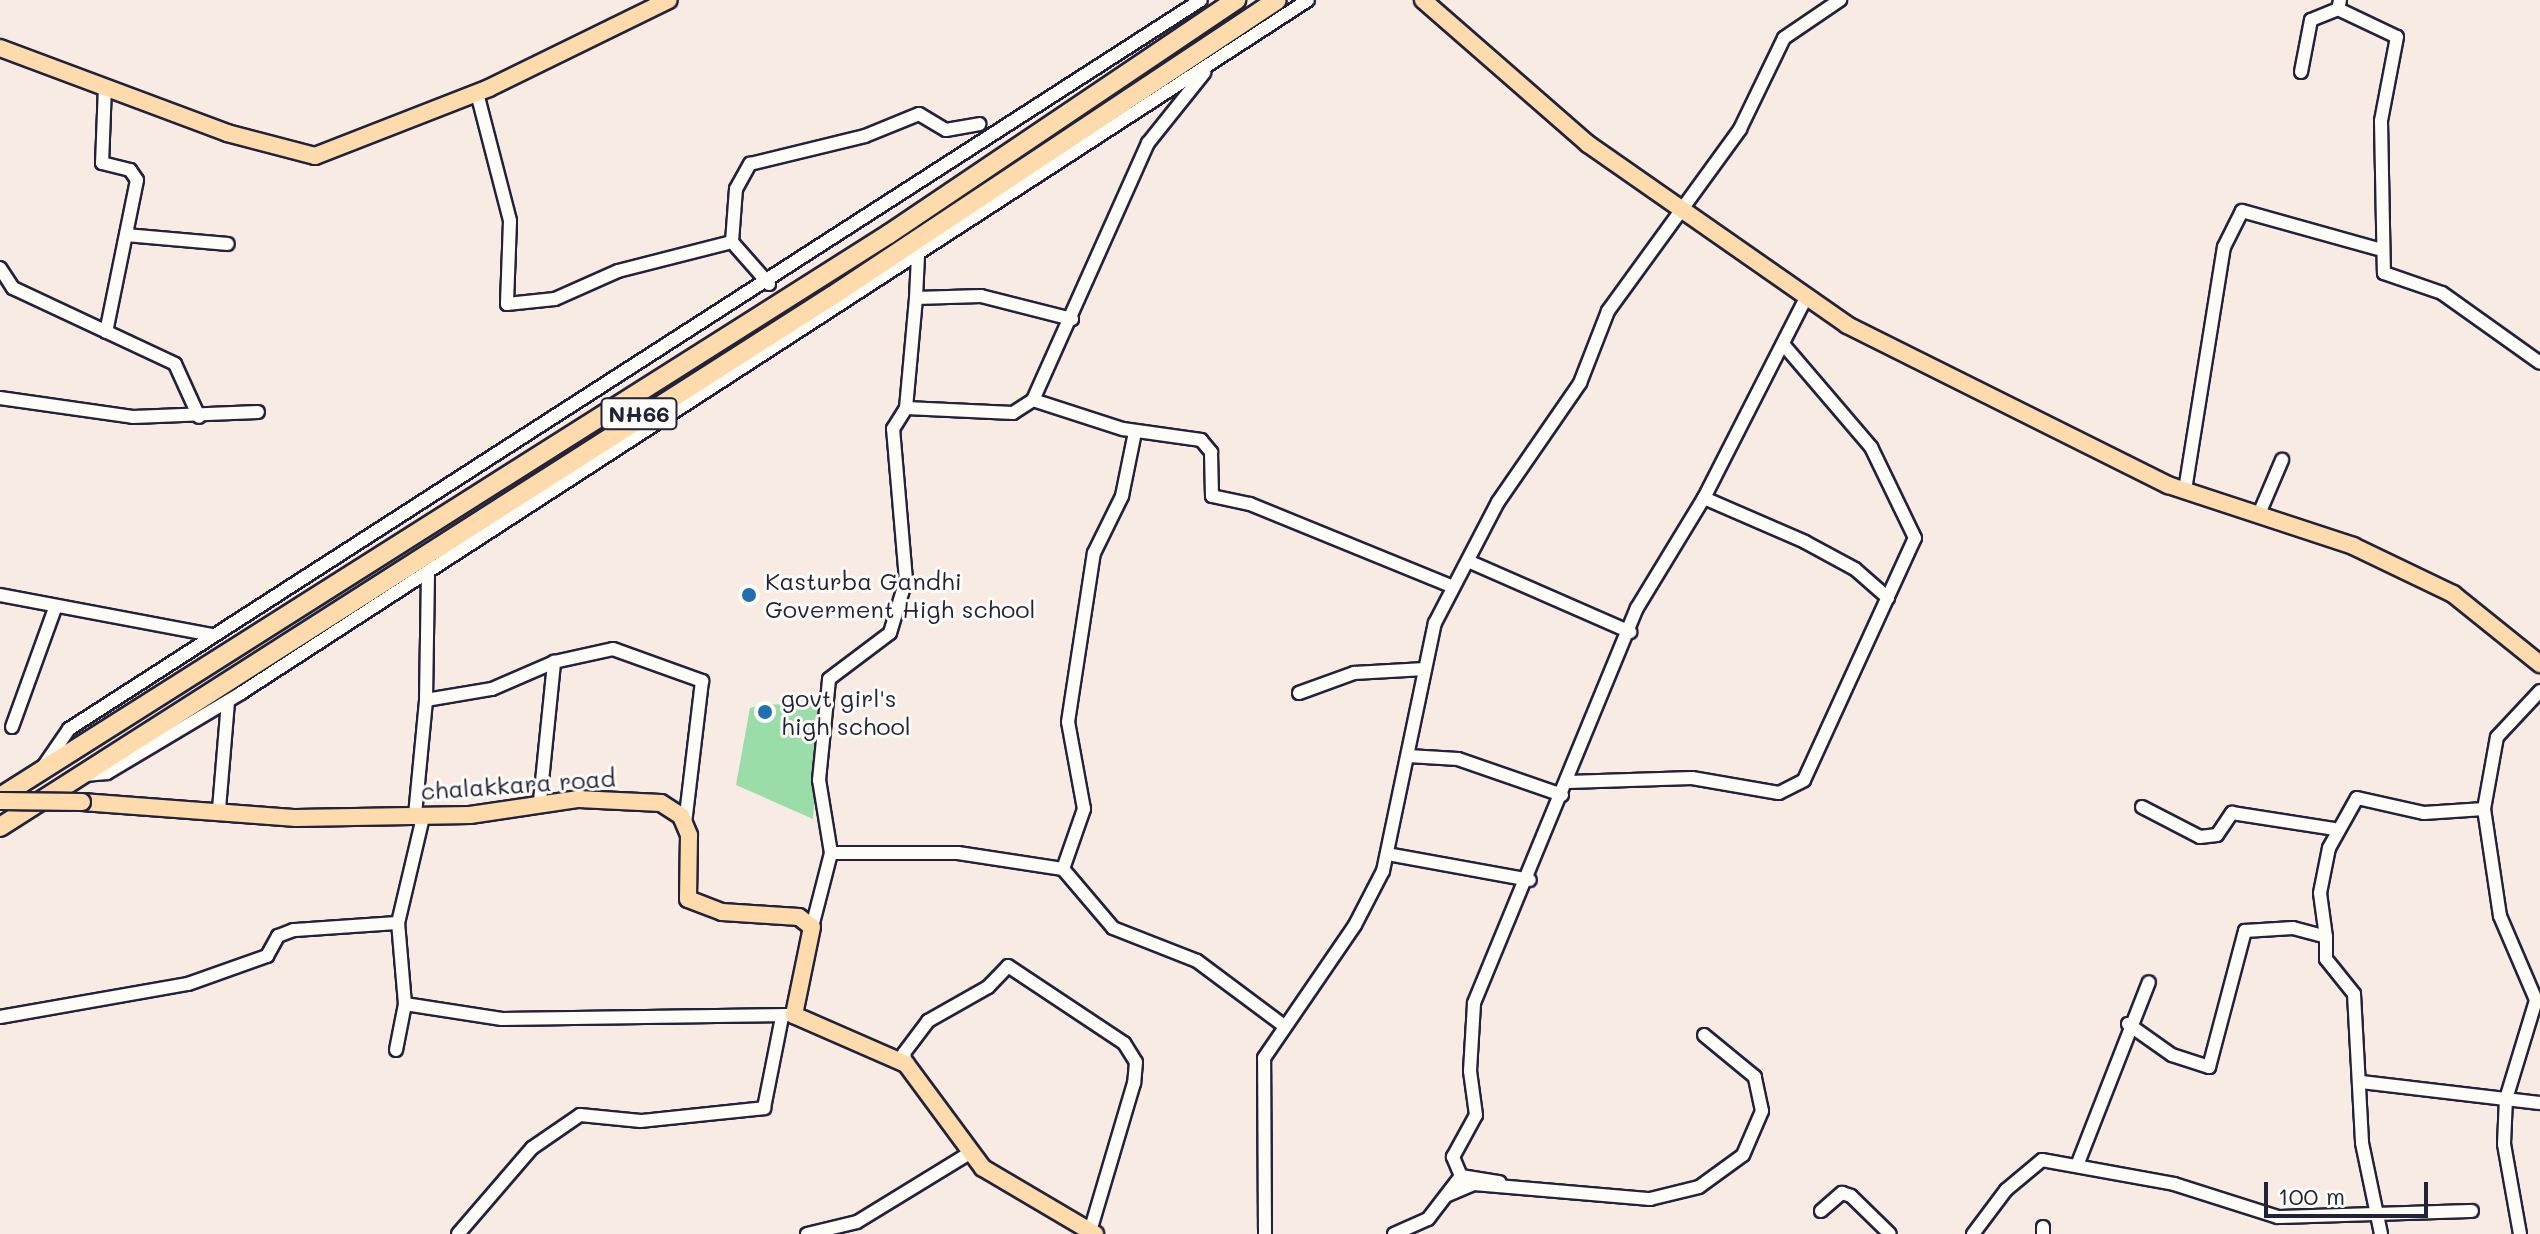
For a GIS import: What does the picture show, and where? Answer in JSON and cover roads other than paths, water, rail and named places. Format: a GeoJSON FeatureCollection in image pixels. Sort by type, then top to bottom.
{"type":"FeatureCollection","features":[{"type":"Feature","properties":{"kind":"highway","name":"NH66"},"geometry":{"type":"LineString","coordinates":[[0,799],[41,769],[889,234],[1236,0]]}},
{"type":"Feature","properties":{"kind":"highway","name":"NH66"},"geometry":{"type":"LineString","coordinates":[[0,827],[74,776],[766,339],[1277,0]]}},
{"type":"Feature","properties":{"kind":"main road"},"geometry":{"type":"LineString","coordinates":[[0,48],[227,133],[315,156],[477,93],[669,0]]}},
{"type":"Feature","properties":{"kind":"main road"},"geometry":{"type":"LineString","coordinates":[[1423,0],[1588,144],[1685,207],[1807,296],[1919,366],[2185,490],[2353,546],[2453,594],[2540,664]]}},
{"type":"Feature","properties":{"kind":"main road","name":"chalakkara road"},"geometry":{"type":"LineString","coordinates":[[0,799],[219,809],[296,818],[419,816],[540,801],[661,803],[685,824]]}},
{"type":"Feature","properties":{"kind":"main road"},"geometry":{"type":"LineString","coordinates":[[685,824],[688,899],[722,912],[799,917],[812,927],[787,1014],[906,1064],[968,1154],[1092,1233]]}},
{"type":"Feature","properties":{"kind":"street"},"geometry":{"type":"LineString","coordinates":[[41,769],[69,729],[212,635],[769,284],[1201,0]]}},
{"type":"Feature","properties":{"kind":"street"},"geometry":{"type":"LineString","coordinates":[[74,776],[107,773],[228,701],[1308,0]]}},
{"type":"Feature","properties":{"kind":"street"},"geometry":{"type":"LineString","coordinates":[[1265,1234],[1264,1058],[1283,1025],[1355,925],[1387,854],[1425,669],[1453,587],[1470,562],[1498,502],[1580,383],[1608,311],[1740,129],[1784,38],[1840,0]]}},
{"type":"Feature","properties":{"kind":"street"},"geometry":{"type":"LineString","coordinates":[[2301,72],[2311,20],[2339,4],[2397,37],[2381,121],[2378,249],[2384,273],[2442,293],[2540,363]]}},
{"type":"Feature","properties":{"kind":"street"},"geometry":{"type":"LineString","coordinates":[[906,408],[1013,413],[1033,400],[1072,319],[1148,143],[1211,65]]}},
{"type":"Feature","properties":{"kind":"street"},"geometry":{"type":"LineString","coordinates":[[105,86],[102,163],[130,170],[137,180],[106,332]]}},
{"type":"Feature","properties":{"kind":"street"},"geometry":{"type":"LineString","coordinates":[[477,93],[510,221],[507,304],[555,299],[618,271],[732,242]]}},
{"type":"Feature","properties":{"kind":"street"},"geometry":{"type":"LineString","coordinates":[[769,284],[732,242],[736,189],[750,164],[865,136],[919,114],[946,130],[979,124]]}},
{"type":"Feature","properties":{"kind":"street"},"geometry":{"type":"LineString","coordinates":[[2185,490],[2224,247],[2242,211],[2378,249]]}},
{"type":"Feature","properties":{"kind":"street"},"geometry":{"type":"LineString","coordinates":[[126,235],[228,244]]}},
{"type":"Feature","properties":{"kind":"street"},"geometry":{"type":"LineString","coordinates":[[812,927],[831,853],[819,780],[824,699],[839,666],[873,648],[899,618],[907,542],[890,445],[906,408],[918,256]]}},
{"type":"Feature","properties":{"kind":"street"},"geometry":{"type":"LineString","coordinates":[[0,268],[13,288],[175,364],[199,417]]}},
{"type":"Feature","properties":{"kind":"street"},"geometry":{"type":"LineString","coordinates":[[916,298],[981,296],[1072,319]]}},
{"type":"Feature","properties":{"kind":"street"},"geometry":{"type":"LineString","coordinates":[[1461,1176],[1453,1157],[1476,1115],[1474,1003],[1530,880],[1652,579],[1704,498],[1807,296]]}},
{"type":"Feature","properties":{"kind":"street"},"geometry":{"type":"LineString","coordinates":[[1568,782],[1692,778],[1779,793],[1804,780],[1915,538],[1871,447],[1783,344]]}},
{"type":"Feature","properties":{"kind":"street"},"geometry":{"type":"LineString","coordinates":[[0,398],[119,416],[199,417],[258,412]]}},
{"type":"Feature","properties":{"kind":"street"},"geometry":{"type":"LineString","coordinates":[[1033,400],[1135,432],[1209,445],[1212,496],[1250,504],[1453,587]]}},
{"type":"Feature","properties":{"kind":"street"},"geometry":{"type":"LineString","coordinates":[[1063,869],[1084,809],[1068,722],[1094,553],[1122,496],[1135,432]]}},
{"type":"Feature","properties":{"kind":"street"},"geometry":{"type":"LineString","coordinates":[[2259,514],[2282,460]]}},
{"type":"Feature","properties":{"kind":"street"},"geometry":{"type":"LineString","coordinates":[[1704,498],[1805,542],[1888,598]]}},
{"type":"Feature","properties":{"kind":"street"},"geometry":{"type":"LineString","coordinates":[[1470,562],[1630,632]]}},
{"type":"Feature","properties":{"kind":"street"},"geometry":{"type":"LineString","coordinates":[[396,1050],[405,1004],[398,923],[419,816],[426,700],[428,574]]}},
{"type":"Feature","properties":{"kind":"street"},"geometry":{"type":"LineString","coordinates":[[0,595],[55,608],[212,635]]}},
{"type":"Feature","properties":{"kind":"street"},"geometry":{"type":"LineString","coordinates":[[12,727],[55,608]]}},
{"type":"Feature","properties":{"kind":"street"},"geometry":{"type":"LineString","coordinates":[[426,700],[492,689],[554,662],[613,649],[702,681],[685,824]]}},
{"type":"Feature","properties":{"kind":"street"},"geometry":{"type":"LineString","coordinates":[[540,801],[554,662]]}},
{"type":"Feature","properties":{"kind":"street"},"geometry":{"type":"LineString","coordinates":[[1299,693],[1354,673],[1425,669]]}},
{"type":"Feature","properties":{"kind":"street"},"geometry":{"type":"LineString","coordinates":[[2540,691],[2497,737],[2484,809],[2500,916],[2536,1000],[2540,1018]]}},
{"type":"Feature","properties":{"kind":"street"},"geometry":{"type":"LineString","coordinates":[[219,809],[228,701]]}},
{"type":"Feature","properties":{"kind":"street"},"geometry":{"type":"LineString","coordinates":[[1408,756],[1458,759],[1562,795]]}},
{"type":"Feature","properties":{"kind":"street"},"geometry":{"type":"LineString","coordinates":[[2381,1234],[2380,1216],[2362,1143],[2354,994],[2326,959],[2320,893],[2334,829],[2362,796],[2424,813],[2484,809]]}},
{"type":"Feature","properties":{"kind":"street"},"geometry":{"type":"LineString","coordinates":[[2142,807],[2200,837],[2217,835],[2232,813],[2334,829]]}},
{"type":"Feature","properties":{"kind":"street"},"geometry":{"type":"LineString","coordinates":[[831,853],[958,853],[1063,869],[1113,928],[1197,961],[1283,1025]]}},
{"type":"Feature","properties":{"kind":"street"},"geometry":{"type":"LineString","coordinates":[[1387,854],[1530,880]]}},
{"type":"Feature","properties":{"kind":"street"},"geometry":{"type":"LineString","coordinates":[[0,1017],[46,1003],[188,984],[267,956],[278,936],[294,930],[398,923]]}},
{"type":"Feature","properties":{"kind":"street"},"geometry":{"type":"LineString","coordinates":[[2128,1024],[2172,1055],[2209,1067],[2245,931],[2293,928],[2326,937]]}},
{"type":"Feature","properties":{"kind":"street"},"geometry":{"type":"LineString","coordinates":[[906,1064],[904,1053],[928,1021],[988,987],[1008,966],[1124,1043],[1136,1062],[1134,1083],[1092,1233]]}},
{"type":"Feature","properties":{"kind":"street"},"geometry":{"type":"LineString","coordinates":[[2078,1163],[2128,1024],[2149,982]]}},
{"type":"Feature","properties":{"kind":"street"},"geometry":{"type":"LineString","coordinates":[[2520,1234],[2504,1144],[2506,1099],[2536,1000]]}},
{"type":"Feature","properties":{"kind":"street"},"geometry":{"type":"LineString","coordinates":[[405,1004],[502,1019],[787,1014],[764,1108],[641,1121],[580,1115],[532,1148],[458,1234]]}},
{"type":"Feature","properties":{"kind":"street"},"geometry":{"type":"LineString","coordinates":[[1448,1195],[1468,1185],[1674,1195],[1699,1187],[1743,1155],[1756,1112],[1755,1077],[1704,1035]]}},
{"type":"Feature","properties":{"kind":"street"},"geometry":{"type":"LineString","coordinates":[[2361,1082],[2540,1103]]}},
{"type":"Feature","properties":{"kind":"street"},"geometry":{"type":"LineString","coordinates":[[807,1234],[857,1222],[968,1154]]}},
{"type":"Feature","properties":{"kind":"street"},"geometry":{"type":"LineString","coordinates":[[1973,1234],[2022,1173],[2042,1160],[2078,1163],[2174,1184],[2264,1215],[2380,1216],[2472,1211]]}},
{"type":"Feature","properties":{"kind":"street"},"geometry":{"type":"LineString","coordinates":[[1461,1176],[1509,1185]]}},
{"type":"Feature","properties":{"kind":"street"},"geometry":{"type":"LineString","coordinates":[[1394,1234],[1428,1219],[1461,1176]]}},
{"type":"Feature","properties":{"kind":"street"},"geometry":{"type":"LineString","coordinates":[[1821,1211],[1842,1193],[1851,1196],[1890,1234]]}},
{"type":"Feature","properties":{"kind":"place","name":"Kasturba Gandhi Goverment High school"},"geometry":{"type":"Point","coordinates":[749,595]}},
{"type":"Feature","properties":{"kind":"place","name":"govt girl's high school"},"geometry":{"type":"Point","coordinates":[765,712]}}]}
